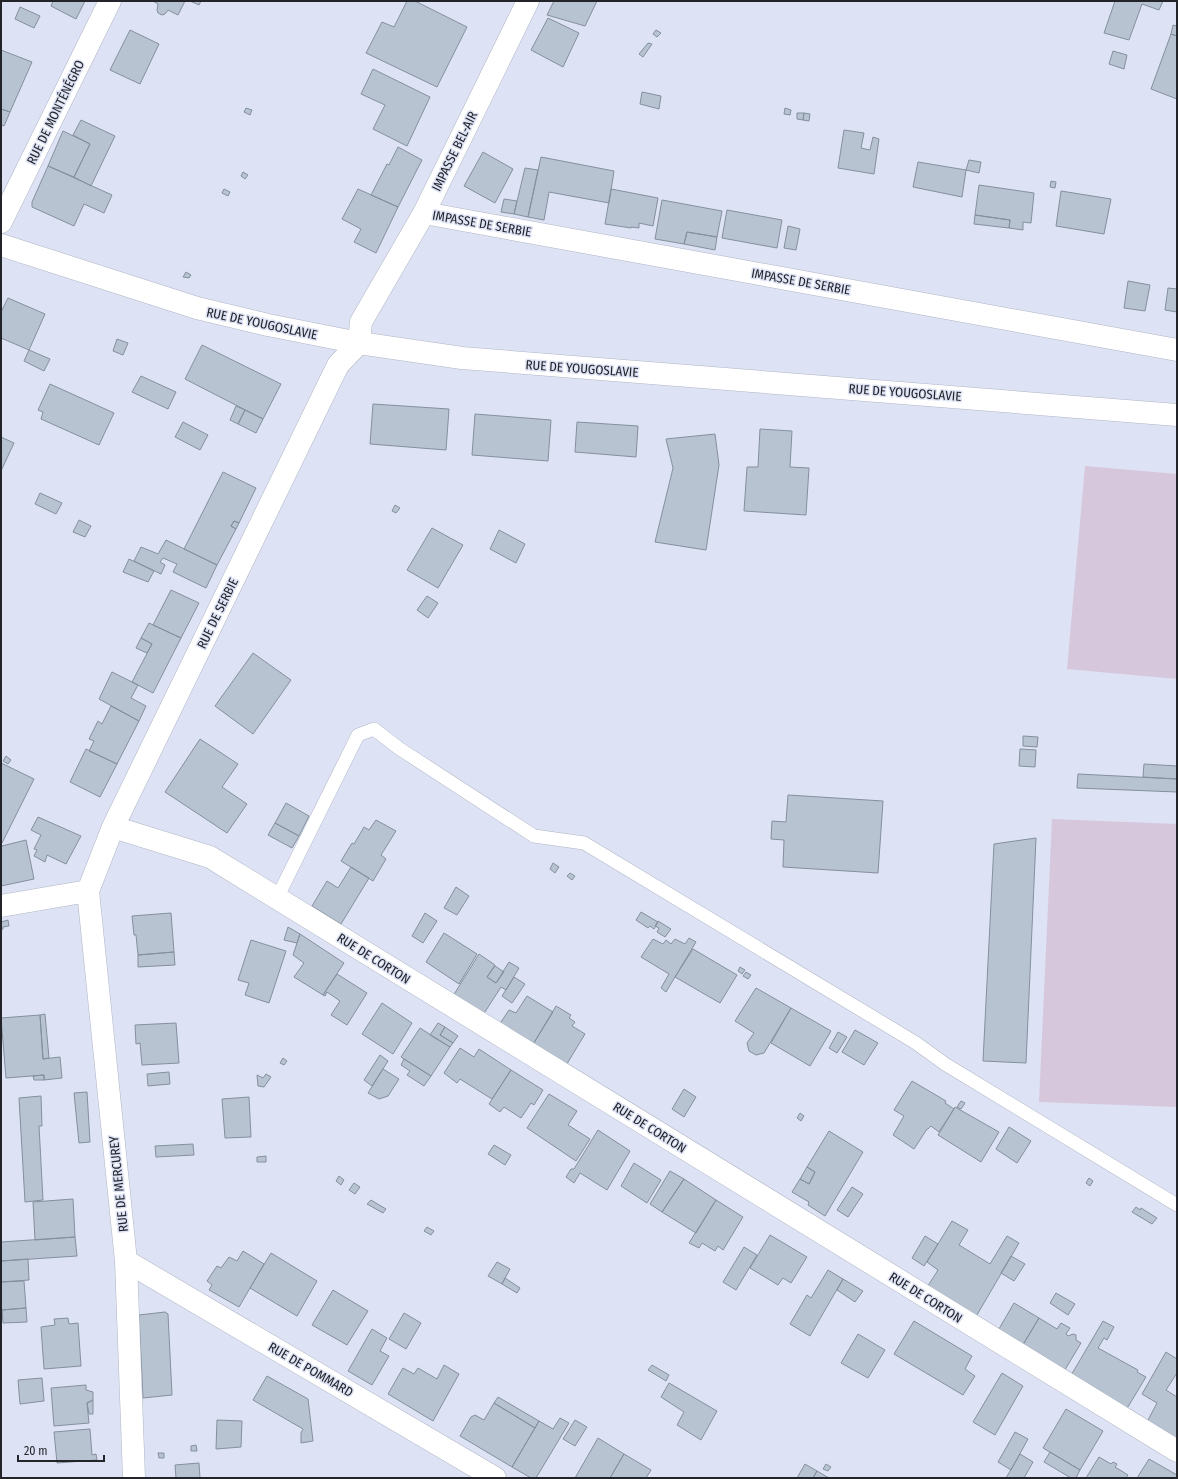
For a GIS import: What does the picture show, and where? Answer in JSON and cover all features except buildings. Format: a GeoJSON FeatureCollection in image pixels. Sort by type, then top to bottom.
{"type":"FeatureCollection","features":[{"type":"Feature","properties":{"kind":"street","name":"RUE DE MONTÉNÉGRO"},"geometry":{"type":"LineString","coordinates":[[1,222],[110,1]]}},
{"type":"Feature","properties":{"kind":"street","name":"IMPASSE BEL-AIR"},"geometry":{"type":"LineString","coordinates":[[360,343],[361,322],[424,213],[528,1]]}},
{"type":"Feature","properties":{"kind":"street","name":"IMPASSE DE SERBIE"},"geometry":{"type":"LineString","coordinates":[[424,213],[1177,350]]}},
{"type":"Feature","properties":{"kind":"street","name":"RUE DE YOUGOSLAVIE"},"geometry":{"type":"LineString","coordinates":[[1,245],[197,308],[268,325],[360,343],[462,358],[1177,415]]}},
{"type":"Feature","properties":{"kind":"street","name":"RUE DE SERBIE"},"geometry":{"type":"LineString","coordinates":[[88,890],[112,827],[338,365],[360,343]]}},
{"type":"Feature","properties":{"kind":"street","name":"RUE DE CORTON"},"geometry":{"type":"LineString","coordinates":[[112,827],[210,857],[1177,1451]]}},
{"type":"Feature","properties":{"kind":"street"},"geometry":{"type":"LineString","coordinates":[[1,906],[88,890]]}},
{"type":"Feature","properties":{"kind":"street","name":"RUE DE MERCUREY"},"geometry":{"type":"LineString","coordinates":[[88,890],[126,1261],[134,1478]]}},
{"type":"Feature","properties":{"kind":"street","name":"RUE DE POMMARD"},"geometry":{"type":"LineString","coordinates":[[126,1261],[496,1478]]}},
{"type":"Feature","properties":{"kind":"lane"},"geometry":{"type":"LineString","coordinates":[[277,898],[358,735],[374,729],[400,749],[534,836],[584,843],[916,1044],[945,1064],[1177,1205]]}},
{"type":"Feature","properties":{"kind":"shaded area"},"geometry":{"type":"Polygon","coordinates":[[[1085,466],[1177,474],[1177,679],[1067,669],[1085,466]]]}},
{"type":"Feature","properties":{"kind":"shaded area"},"geometry":{"type":"Polygon","coordinates":[[[1052,819],[1177,824],[1177,1107],[1039,1102],[1052,819]]]}}]}
